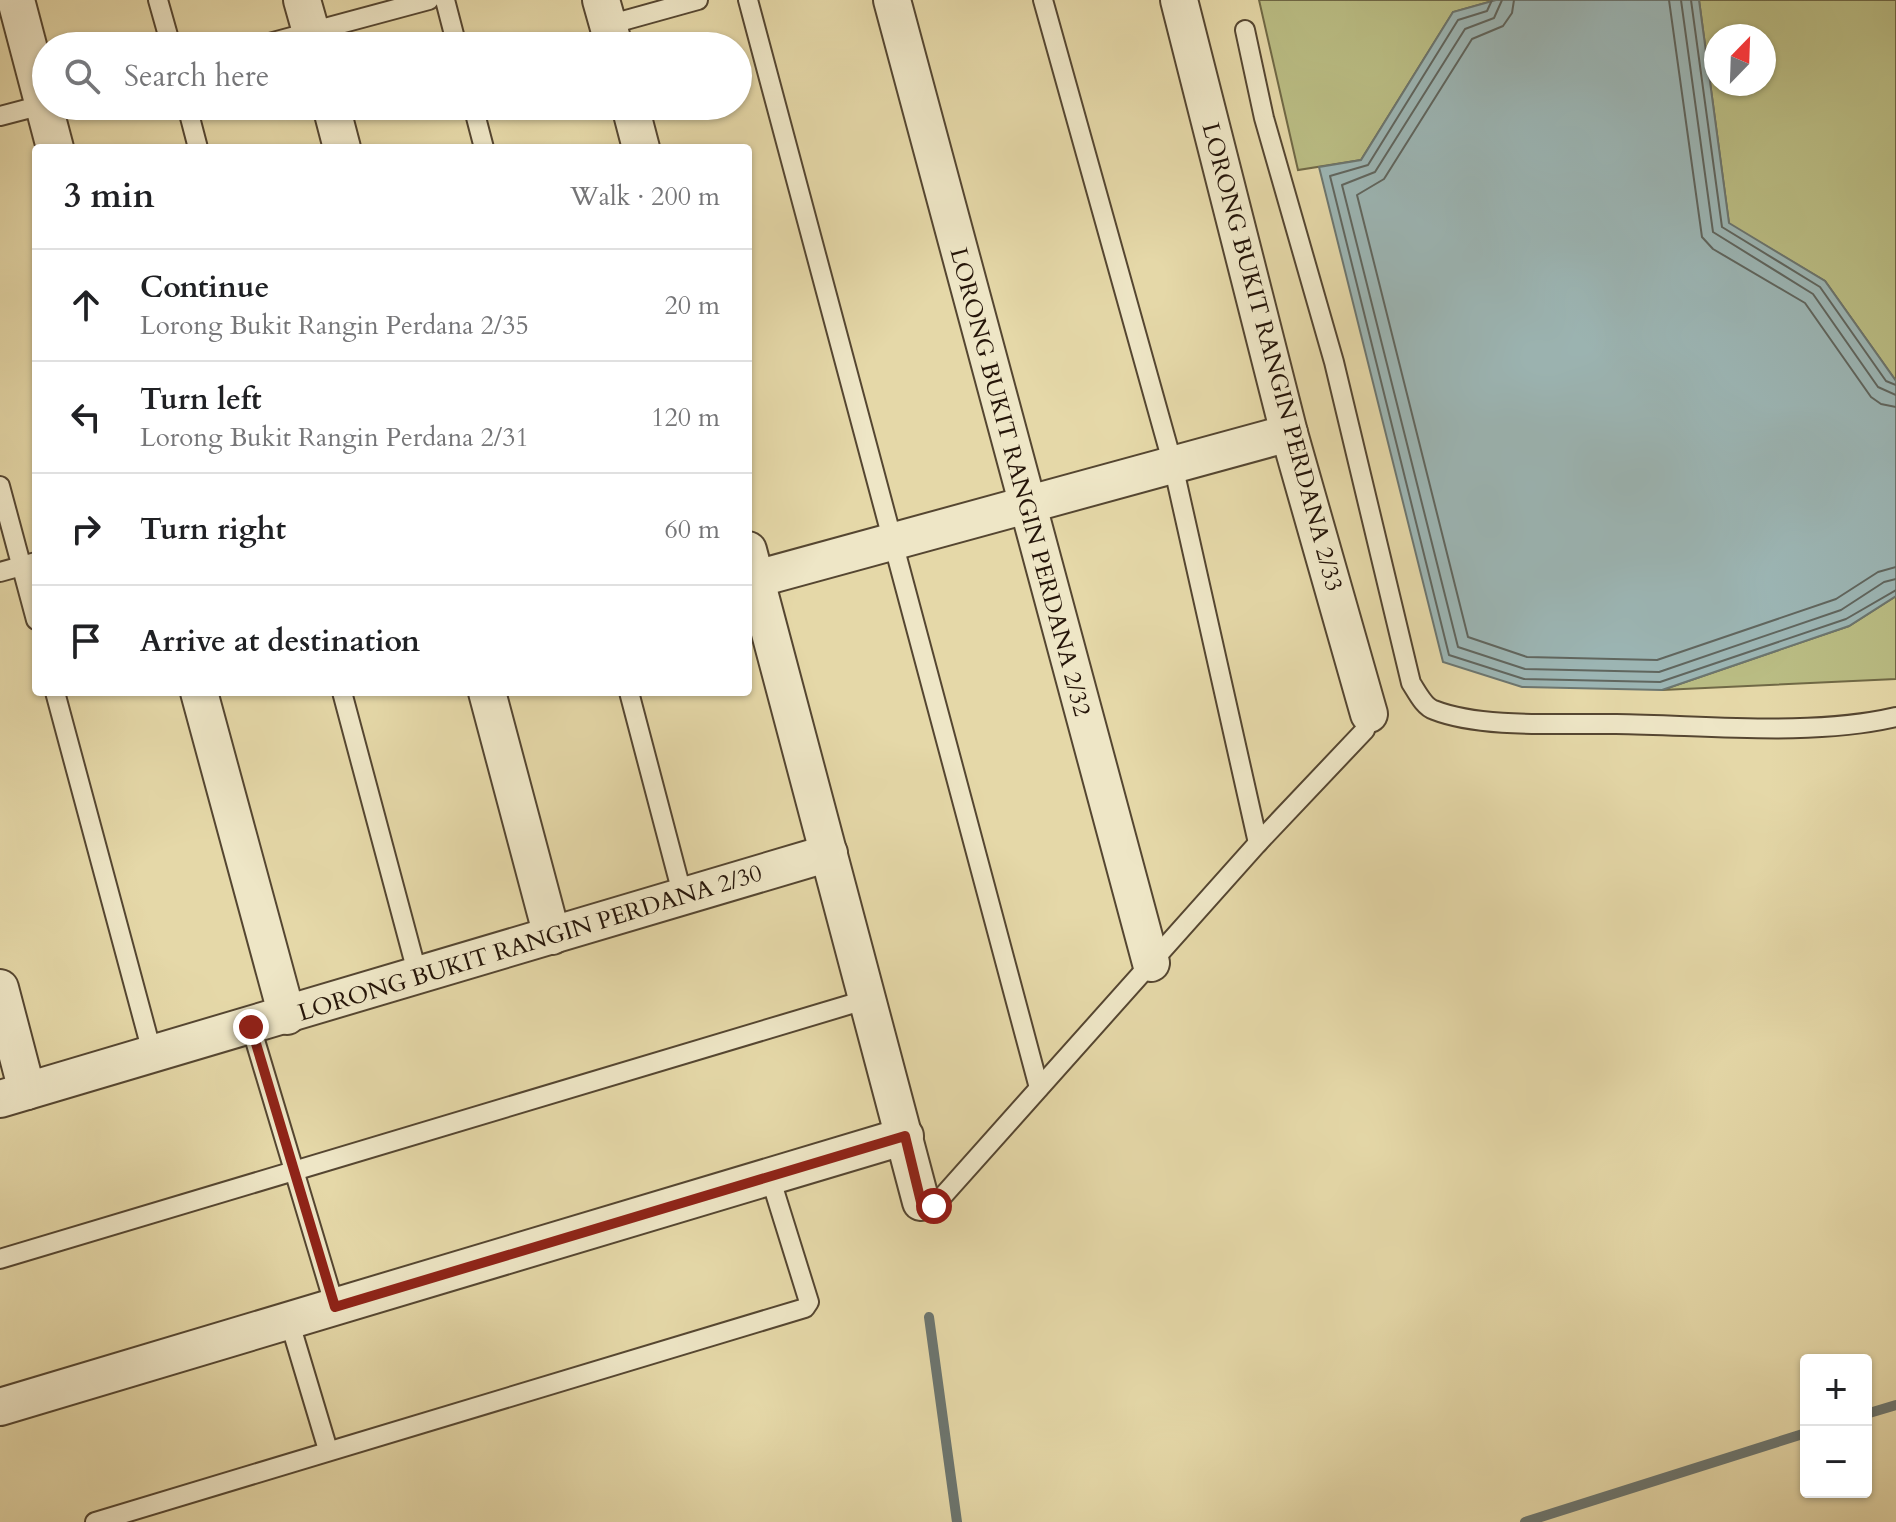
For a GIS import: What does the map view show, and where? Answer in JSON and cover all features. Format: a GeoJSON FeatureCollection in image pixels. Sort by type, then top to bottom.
{"type":"FeatureCollection","features":[{"type":"Feature","properties":{"kind":"street"},"geometry":{"type":"LineString","coordinates":[[16,0],[32,57]]}},
{"type":"Feature","properties":{"kind":"street","name":"LORONG BUKIT RANGIN PERDANA 2/32"},"geometry":{"type":"LineString","coordinates":[[892,0],[1151,963]]}},
{"type":"Feature","properties":{"kind":"street","name":"LORONG BUKIT RANGIN PERDANA 2/33"},"geometry":{"type":"LineString","coordinates":[[1179,0],[1289,433],[1369,714]]}},
{"type":"Feature","properties":{"kind":"street"},"geometry":{"type":"LineString","coordinates":[[49,120],[54,144]]}},
{"type":"Feature","properties":{"kind":"street"},"geometry":{"type":"LineString","coordinates":[[335,120],[341,144]]}},
{"type":"Feature","properties":{"kind":"street"},"geometry":{"type":"LineString","coordinates":[[634,120],[640,144]]}},
{"type":"Feature","properties":{"kind":"street"},"geometry":{"type":"LineString","coordinates":[[921,1202],[752,565],[893,542],[1289,433]]}},
{"type":"Feature","properties":{"kind":"street"},"geometry":{"type":"LineString","coordinates":[[200,696],[287,1016]]}},
{"type":"Feature","properties":{"kind":"street"},"geometry":{"type":"LineString","coordinates":[[488,696],[552,936]]}},
{"type":"Feature","properties":{"kind":"street","name":"LORONG BUKIT RANGIN PERDANA 2/30"},"geometry":{"type":"LineString","coordinates":[[14,1095],[829,853]]}},
{"type":"Feature","properties":{"kind":"street"},"geometry":{"type":"LineString","coordinates":[[0,988],[14,1095]]}},
{"type":"Feature","properties":{"kind":"street"},"geometry":{"type":"LineString","coordinates":[[0,1407],[905,1136]]}},
{"type":"Feature","properties":{"kind":"lane"},"geometry":{"type":"LineString","coordinates":[[158,0],[167,32]]}},
{"type":"Feature","properties":{"kind":"lane"},"geometry":{"type":"LineString","coordinates":[[309,26],[429,0]]}},
{"type":"Feature","properties":{"kind":"lane"},"geometry":{"type":"LineString","coordinates":[[445,0],[453,32]]}},
{"type":"Feature","properties":{"kind":"lane"},"geometry":{"type":"LineString","coordinates":[[608,24],[698,0]]}},
{"type":"Feature","properties":{"kind":"lane"},"geometry":{"type":"LineString","coordinates":[[748,0],[1039,1088]]}},
{"type":"Feature","properties":{"kind":"lane"},"geometry":{"type":"LineString","coordinates":[[1043,0],[1173,465],[1258,843]]}},
{"type":"Feature","properties":{"kind":"lane"},"geometry":{"type":"LineString","coordinates":[[1245,30],[1264,118],[1334,362],[1411,683],[1430,709],[1459,717],[1569,723],[1785,726],[1875,722],[1896,717]]}},
{"type":"Feature","properties":{"kind":"lane"},"geometry":{"type":"LineString","coordinates":[[0,116],[32,107]]}},
{"type":"Feature","properties":{"kind":"lane"},"geometry":{"type":"LineString","coordinates":[[191,120],[197,144]]}},
{"type":"Feature","properties":{"kind":"lane"},"geometry":{"type":"LineString","coordinates":[[477,120],[483,144]]}},
{"type":"Feature","properties":{"kind":"lane"},"geometry":{"type":"LineString","coordinates":[[0,486],[29,564],[32,588]]}},
{"type":"Feature","properties":{"kind":"lane"},"geometry":{"type":"LineString","coordinates":[[0,572],[29,564]]}},
{"type":"Feature","properties":{"kind":"lane"},"geometry":{"type":"LineString","coordinates":[[56,696],[153,1056]]}},
{"type":"Feature","properties":{"kind":"lane"},"geometry":{"type":"LineString","coordinates":[[343,696],[418,976]]}},
{"type":"Feature","properties":{"kind":"lane"},"geometry":{"type":"LineString","coordinates":[[630,696],[683,897]]}},
{"type":"Feature","properties":{"kind":"lane"},"geometry":{"type":"LineString","coordinates":[[921,1202],[934,1206],[1258,843],[1365,730],[1369,714]]}},
{"type":"Feature","properties":{"kind":"lane"},"geometry":{"type":"LineString","coordinates":[[0,1259],[868,999]]}},
{"type":"Feature","properties":{"kind":"lane"},"geometry":{"type":"LineString","coordinates":[[251,1027],[335,1307]]}},
{"type":"Feature","properties":{"kind":"lane"},"geometry":{"type":"LineString","coordinates":[[95,1522],[805,1308],[809,1302],[770,1177]]}},
{"type":"Feature","properties":{"kind":"lane"},"geometry":{"type":"LineString","coordinates":[[289,1320],[328,1450]]}},
{"type":"Feature","properties":{"kind":"green space"},"geometry":{"type":"Polygon","coordinates":[[[1259,0],[1496,0],[1453,12],[1361,160],[1298,170],[1259,0]]]}},
{"type":"Feature","properties":{"kind":"green space"},"geometry":{"type":"Polygon","coordinates":[[[1699,0],[1896,0],[1896,381],[1825,281],[1729,224],[1712,96],[1776,96],[1776,24],[1704,24],[1704,37],[1699,0]]]}},
{"type":"Feature","properties":{"kind":"green space"},"geometry":{"type":"Polygon","coordinates":[[[1896,596],[1896,679],[1662,690],[1849,626],[1896,596]]]}},
{"type":"Feature","properties":{"kind":"water"},"geometry":{"type":"Polygon","coordinates":[[[1496,0],[1699,0],[1704,37],[1704,96],[1712,96],[1729,223],[1825,281],[1896,381],[1896,596],[1849,626],[1662,690],[1522,687],[1443,662],[1319,167],[1361,160],[1453,12],[1496,0]]]}},
{"type":"Feature","properties":{"kind":"waterway"},"geometry":{"type":"LineString","coordinates":[[929,1317],[957,1522]]}},
{"type":"Feature","properties":{"kind":"waterway"},"geometry":{"type":"LineString","coordinates":[[1872,1412],[1896,1405]]}},
{"type":"Feature","properties":{"kind":"waterway"},"geometry":{"type":"LineString","coordinates":[[1525,1522],[1800,1435]]}},
{"type":"Feature","properties":{"kind":"route"},"geometry":{"type":"LineString","coordinates":[[251,1027],[335,1307],[905,1136],[921,1202],[934,1206]]}}]}
